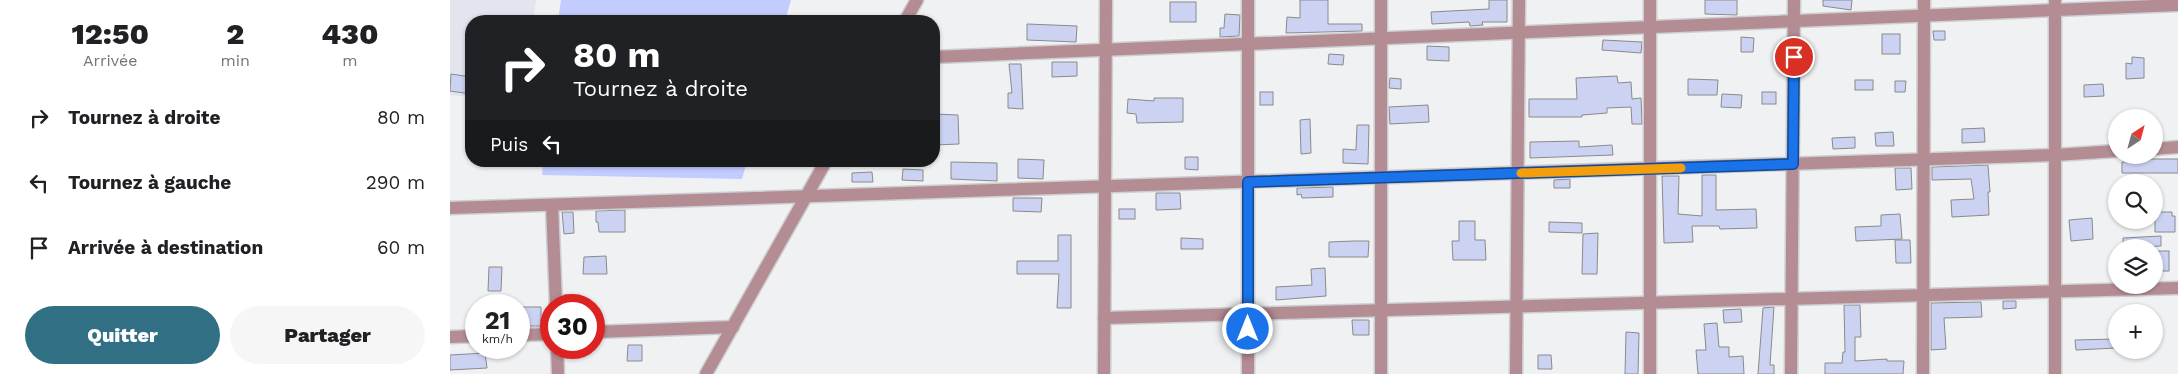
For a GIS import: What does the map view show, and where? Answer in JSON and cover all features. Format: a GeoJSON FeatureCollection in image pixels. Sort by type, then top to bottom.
{"type":"FeatureCollection","features":[{"type":"Feature","properties":{"kind":"street"},"geometry":{"type":"LineString","coordinates":[[908,15],[917,0]]}},
{"type":"Feature","properties":{"kind":"street"},"geometry":{"type":"LineString","coordinates":[[1104,374],[1106,0]]}},
{"type":"Feature","properties":{"kind":"street"},"geometry":{"type":"LineString","coordinates":[[1248,0],[1248,374]]}},
{"type":"Feature","properties":{"kind":"street"},"geometry":{"type":"LineString","coordinates":[[1381,0],[1381,374]]}},
{"type":"Feature","properties":{"kind":"street"},"geometry":{"type":"LineString","coordinates":[[1516,374],[1519,0]]}},
{"type":"Feature","properties":{"kind":"street"},"geometry":{"type":"LineString","coordinates":[[1650,0],[1650,374]]}},
{"type":"Feature","properties":{"kind":"street"},"geometry":{"type":"LineString","coordinates":[[1791,374],[1794,0]]}},
{"type":"Feature","properties":{"kind":"street"},"geometry":{"type":"LineString","coordinates":[[1923,374],[1924,0]]}},
{"type":"Feature","properties":{"kind":"street"},"geometry":{"type":"LineString","coordinates":[[940,57],[1923,16],[2055,5],[2178,5]]}},
{"type":"Feature","properties":{"kind":"street"},"geometry":{"type":"LineString","coordinates":[[2055,5],[2055,374]]}},
{"type":"Feature","properties":{"kind":"street"},"geometry":{"type":"LineString","coordinates":[[2163,148],[2178,147]]}},
{"type":"Feature","properties":{"kind":"street"},"geometry":{"type":"LineString","coordinates":[[450,208],[1923,160],[2108,152]]}},
{"type":"Feature","properties":{"kind":"street"},"geometry":{"type":"LineString","coordinates":[[706,374],[823,167]]}},
{"type":"Feature","properties":{"kind":"street"},"geometry":{"type":"LineString","coordinates":[[552,205],[556,294]]}},
{"type":"Feature","properties":{"kind":"street"},"geometry":{"type":"LineString","coordinates":[[1104,318],[2178,288]]}},
{"type":"Feature","properties":{"kind":"street"},"geometry":{"type":"LineString","coordinates":[[605,332],[733,327]]}},
{"type":"Feature","properties":{"kind":"street"},"geometry":{"type":"LineString","coordinates":[[450,338],[465,337]]}},
{"type":"Feature","properties":{"kind":"street"},"geometry":{"type":"LineString","coordinates":[[557,359],[558,374]]}},
{"type":"Feature","properties":{"kind":"shaded area"},"geometry":{"type":"Polygon","coordinates":[[[450,0],[536,0],[534,15],[465,15],[465,96],[450,95],[450,0]]]}},
{"type":"Feature","properties":{"kind":"shaded area"},"geometry":{"type":"Polygon","coordinates":[[[561,0],[791,0],[787,15],[559,15],[561,0]]]}},
{"type":"Feature","properties":{"kind":"shaded area"},"geometry":{"type":"Polygon","coordinates":[[[543,167],[745,167],[742,179],[542,175],[543,167]]]}},
{"type":"Feature","properties":{"kind":"building"},"geometry":{"type":"Polygon","coordinates":[[[1300,0],[1328,0],[1328,24],[1362,24],[1362,31],[1286,33],[1287,17],[1300,18],[1300,0]]]}},
{"type":"Feature","properties":{"kind":"building"},"geometry":{"type":"Polygon","coordinates":[[[1489,0],[1507,0],[1507,22],[1482,22],[1483,25],[1470,26],[1469,22],[1432,24],[1431,12],[1489,9],[1489,0]]]}},
{"type":"Feature","properties":{"kind":"building"},"geometry":{"type":"Polygon","coordinates":[[[1705,0],[1737,0],[1737,15],[1705,14],[1705,0]]]}},
{"type":"Feature","properties":{"kind":"building"},"geometry":{"type":"Polygon","coordinates":[[[1823,0],[1852,0],[1851,10],[1823,6],[1823,0]]]}},
{"type":"Feature","properties":{"kind":"building"},"geometry":{"type":"Polygon","coordinates":[[[1170,2],[1196,2],[1196,22],[1170,22],[1170,2]]]}},
{"type":"Feature","properties":{"kind":"building"},"geometry":{"type":"Polygon","coordinates":[[[1225,14],[1240,15],[1239,36],[1220,37],[1220,28],[1224,28],[1225,14]]]}},
{"type":"Feature","properties":{"kind":"building"},"geometry":{"type":"Polygon","coordinates":[[[1027,24],[1077,26],[1076,42],[1027,40],[1027,24]]]}},
{"type":"Feature","properties":{"kind":"building"},"geometry":{"type":"Polygon","coordinates":[[[1933,31],[1945,31],[1945,40],[1934,40],[1933,31]]]}},
{"type":"Feature","properties":{"kind":"building"},"geometry":{"type":"Polygon","coordinates":[[[1882,34],[1900,34],[1900,54],[1882,54],[1882,34]]]}},
{"type":"Feature","properties":{"kind":"building"},"geometry":{"type":"Polygon","coordinates":[[[1741,37],[1754,38],[1753,52],[1741,52],[1741,37]]]}},
{"type":"Feature","properties":{"kind":"building"},"geometry":{"type":"Polygon","coordinates":[[[1603,40],[1642,42],[1641,53],[1602,50],[1603,40]]]}},
{"type":"Feature","properties":{"kind":"building"},"geometry":{"type":"Polygon","coordinates":[[[1427,46],[1449,47],[1449,61],[1427,60],[1427,46]]]}},
{"type":"Feature","properties":{"kind":"building"},"geometry":{"type":"Polygon","coordinates":[[[1329,54],[1344,55],[1343,65],[1328,64],[1329,54]]]}},
{"type":"Feature","properties":{"kind":"building"},"geometry":{"type":"Polygon","coordinates":[[[2132,57],[2144,58],[2144,78],[2126,79],[2126,63],[2132,64],[2132,57]]]}},
{"type":"Feature","properties":{"kind":"building"},"geometry":{"type":"Polygon","coordinates":[[[1052,62],[1077,62],[1077,76],[1052,77],[1052,62]]]}},
{"type":"Feature","properties":{"kind":"building"},"geometry":{"type":"Polygon","coordinates":[[[1009,64],[1021,64],[1023,109],[1008,108],[1008,93],[1012,93],[1009,64]]]}},
{"type":"Feature","properties":{"kind":"building"},"geometry":{"type":"Polygon","coordinates":[[[451,74],[465,76],[465,93],[450,91],[451,74]]]}},
{"type":"Feature","properties":{"kind":"building"},"geometry":{"type":"Polygon","coordinates":[[[1617,76],[1618,83],[1631,82],[1632,99],[1641,98],[1642,124],[1632,124],[1631,107],[1607,108],[1607,113],[1582,115],[1582,117],[1529,117],[1529,99],[1577,99],[1576,78],[1617,76]]]}},
{"type":"Feature","properties":{"kind":"building"},"geometry":{"type":"Polygon","coordinates":[[[1390,78],[1401,79],[1401,89],[1389,88],[1390,78]]]}},
{"type":"Feature","properties":{"kind":"building"},"geometry":{"type":"Polygon","coordinates":[[[1688,79],[1718,80],[1717,95],[1688,95],[1688,79]]]}},
{"type":"Feature","properties":{"kind":"building"},"geometry":{"type":"Polygon","coordinates":[[[1855,80],[1873,80],[1873,90],[1855,90],[1855,80]]]}},
{"type":"Feature","properties":{"kind":"building"},"geometry":{"type":"Polygon","coordinates":[[[1895,81],[1906,81],[1905,92],[1895,92],[1895,81]]]}},
{"type":"Feature","properties":{"kind":"building"},"geometry":{"type":"Polygon","coordinates":[[[2103,84],[2104,96],[2084,97],[2084,85],[2103,84]]]}},
{"type":"Feature","properties":{"kind":"building"},"geometry":{"type":"Polygon","coordinates":[[[1260,92],[1273,92],[1273,105],[1260,105],[1260,92]]]}},
{"type":"Feature","properties":{"kind":"building"},"geometry":{"type":"Polygon","coordinates":[[[1762,92],[1776,92],[1776,104],[1762,104],[1762,92]]]}},
{"type":"Feature","properties":{"kind":"building"},"geometry":{"type":"Polygon","coordinates":[[[1722,94],[1742,95],[1741,108],[1721,107],[1722,94]]]}},
{"type":"Feature","properties":{"kind":"building"},"geometry":{"type":"Polygon","coordinates":[[[1154,98],[1183,98],[1183,122],[1137,123],[1136,114],[1127,113],[1128,99],[1154,101],[1154,98]]]}},
{"type":"Feature","properties":{"kind":"building"},"geometry":{"type":"Polygon","coordinates":[[[1428,105],[1429,122],[1390,124],[1389,107],[1428,105]]]}},
{"type":"Feature","properties":{"kind":"building"},"geometry":{"type":"Polygon","coordinates":[[[940,114],[958,115],[959,144],[940,145],[940,114]]]}},
{"type":"Feature","properties":{"kind":"building"},"geometry":{"type":"Polygon","coordinates":[[[1310,119],[1311,153],[1301,154],[1300,120],[1310,119]]]}},
{"type":"Feature","properties":{"kind":"building"},"geometry":{"type":"Polygon","coordinates":[[[1357,125],[1369,125],[1368,164],[1343,163],[1343,149],[1356,150],[1357,125]]]}},
{"type":"Feature","properties":{"kind":"building"},"geometry":{"type":"Polygon","coordinates":[[[1984,128],[1985,142],[1962,143],[1962,129],[1984,128]]]}},
{"type":"Feature","properties":{"kind":"building"},"geometry":{"type":"Polygon","coordinates":[[[1893,132],[1894,146],[1876,146],[1875,133],[1893,132]]]}},
{"type":"Feature","properties":{"kind":"building"},"geometry":{"type":"Polygon","coordinates":[[[1855,137],[1855,148],[1833,149],[1832,138],[1855,137]]]}},
{"type":"Feature","properties":{"kind":"building"},"geometry":{"type":"Polygon","coordinates":[[[1579,141],[1579,147],[1612,145],[1613,155],[1530,158],[1530,142],[1579,141]]]}},
{"type":"Feature","properties":{"kind":"building"},"geometry":{"type":"Polygon","coordinates":[[[1185,157],[1198,157],[1198,170],[1185,169],[1185,157]]]}},
{"type":"Feature","properties":{"kind":"building"},"geometry":{"type":"Polygon","coordinates":[[[1018,159],[1044,160],[1043,179],[1018,178],[1018,159]]]}},
{"type":"Feature","properties":{"kind":"building"},"geometry":{"type":"Polygon","coordinates":[[[2163,159],[2178,159],[2178,173],[2122,173],[2122,164],[2163,164],[2163,159]]]}},
{"type":"Feature","properties":{"kind":"building"},"geometry":{"type":"Polygon","coordinates":[[[951,162],[997,163],[997,181],[951,179],[951,162]]]}},
{"type":"Feature","properties":{"kind":"building"},"geometry":{"type":"Polygon","coordinates":[[[1988,165],[1989,215],[1952,217],[1951,200],[1974,199],[1971,179],[1932,180],[1932,167],[1988,165]]]}},
{"type":"Feature","properties":{"kind":"building"},"geometry":{"type":"Polygon","coordinates":[[[1895,168],[1911,168],[1912,189],[1896,190],[1895,168]]]}},
{"type":"Feature","properties":{"kind":"building"},"geometry":{"type":"Polygon","coordinates":[[[903,169],[923,170],[923,181],[902,180],[903,169]]]}},
{"type":"Feature","properties":{"kind":"building"},"geometry":{"type":"Polygon","coordinates":[[[872,172],[873,182],[852,182],[852,173],[872,172]]]}},
{"type":"Feature","properties":{"kind":"building"},"geometry":{"type":"Polygon","coordinates":[[[1702,175],[1716,175],[1716,210],[1756,209],[1757,228],[1720,229],[1719,226],[1692,226],[1693,242],[1664,243],[1662,176],[1679,176],[1678,214],[1702,216],[1702,175]]]}},
{"type":"Feature","properties":{"kind":"building"},"geometry":{"type":"Polygon","coordinates":[[[1570,179],[1570,188],[1554,188],[1554,180],[1570,179]]]}},
{"type":"Feature","properties":{"kind":"building"},"geometry":{"type":"Polygon","coordinates":[[[1333,187],[1333,197],[1302,198],[1301,194],[1297,195],[1297,188],[1333,187]]]}},
{"type":"Feature","properties":{"kind":"building"},"geometry":{"type":"Polygon","coordinates":[[[1156,193],[1180,193],[1181,209],[1156,210],[1156,193]]]}},
{"type":"Feature","properties":{"kind":"building"},"geometry":{"type":"Polygon","coordinates":[[[1013,198],[1042,198],[1041,212],[1013,211],[1013,198]]]}},
{"type":"Feature","properties":{"kind":"building"},"geometry":{"type":"Polygon","coordinates":[[[1119,209],[1135,209],[1135,219],[1119,219],[1119,209]]]}},
{"type":"Feature","properties":{"kind":"building"},"geometry":{"type":"Polygon","coordinates":[[[625,210],[625,232],[599,232],[598,222],[596,222],[596,211],[625,210]]]}},
{"type":"Feature","properties":{"kind":"building"},"geometry":{"type":"Polygon","coordinates":[[[562,212],[573,212],[574,233],[564,234],[562,212]]]}},
{"type":"Feature","properties":{"kind":"building"},"geometry":{"type":"Polygon","coordinates":[[[2163,212],[2172,212],[2172,216],[2175,216],[2175,232],[2155,232],[2155,229],[2163,229],[2163,212]]]}},
{"type":"Feature","properties":{"kind":"building"},"geometry":{"type":"Polygon","coordinates":[[[1900,214],[1902,239],[1856,241],[1855,227],[1881,226],[1881,215],[1900,214]]]}},
{"type":"Feature","properties":{"kind":"building"},"geometry":{"type":"Polygon","coordinates":[[[2092,218],[2093,239],[2071,241],[2069,220],[2092,218]]]}},
{"type":"Feature","properties":{"kind":"building"},"geometry":{"type":"Polygon","coordinates":[[[1459,221],[1475,221],[1475,240],[1485,240],[1486,260],[1453,260],[1452,241],[1459,241],[1459,221]]]}},
{"type":"Feature","properties":{"kind":"building"},"geometry":{"type":"Polygon","coordinates":[[[1549,222],[1582,223],[1582,233],[1549,232],[1549,222]]]}},
{"type":"Feature","properties":{"kind":"building"},"geometry":{"type":"Polygon","coordinates":[[[1598,233],[1597,274],[1582,274],[1583,234],[1598,233]]]}},
{"type":"Feature","properties":{"kind":"building"},"geometry":{"type":"Polygon","coordinates":[[[1058,235],[1071,235],[1071,308],[1057,308],[1059,274],[1017,274],[1017,261],[1058,261],[1058,235]]]}},
{"type":"Feature","properties":{"kind":"building"},"geometry":{"type":"Polygon","coordinates":[[[2161,236],[2161,239],[2123,238],[2161,236]]]}},
{"type":"Feature","properties":{"kind":"building"},"geometry":{"type":"Polygon","coordinates":[[[1181,238],[1203,239],[1203,249],[1181,249],[1181,238]]]}},
{"type":"Feature","properties":{"kind":"building"},"geometry":{"type":"Polygon","coordinates":[[[1895,240],[1910,240],[1911,263],[1896,263],[1895,240]]]}},
{"type":"Feature","properties":{"kind":"building"},"geometry":{"type":"Polygon","coordinates":[[[1369,241],[1368,257],[1329,257],[1329,242],[1369,241]]]}},
{"type":"Feature","properties":{"kind":"building"},"geometry":{"type":"Polygon","coordinates":[[[2163,251],[2169,251],[2169,271],[2163,271],[2163,251]]]}},
{"type":"Feature","properties":{"kind":"building"},"geometry":{"type":"Polygon","coordinates":[[[606,256],[607,274],[583,274],[584,257],[606,256]]]}},
{"type":"Feature","properties":{"kind":"building"},"geometry":{"type":"Polygon","coordinates":[[[489,267],[502,267],[501,291],[488,291],[489,267]]]}},
{"type":"Feature","properties":{"kind":"building"},"geometry":{"type":"Polygon","coordinates":[[[1325,268],[1326,296],[1276,300],[1276,287],[1312,285],[1311,269],[1325,268]]]}},
{"type":"Feature","properties":{"kind":"building"},"geometry":{"type":"Polygon","coordinates":[[[2003,301],[2016,301],[2016,308],[2003,309],[2003,301]]]}},
{"type":"Feature","properties":{"kind":"building"},"geometry":{"type":"Polygon","coordinates":[[[1981,302],[1982,317],[1944,318],[1946,349],[1931,350],[1931,303],[1981,302]]]}},
{"type":"Feature","properties":{"kind":"building"},"geometry":{"type":"Polygon","coordinates":[[[1844,305],[1860,305],[1861,337],[1855,337],[1855,361],[1887,359],[1887,361],[1904,361],[1903,374],[1825,374],[1825,363],[1842,363],[1843,352],[1845,352],[1844,305]]]}},
{"type":"Feature","properties":{"kind":"building"},"geometry":{"type":"Polygon","coordinates":[[[530,307],[540,307],[540,326],[530,326],[530,307]]]}},
{"type":"Feature","properties":{"kind":"building"},"geometry":{"type":"Polygon","coordinates":[[[1774,307],[1770,365],[1774,365],[1774,374],[1758,374],[1763,308],[1774,307]]]}},
{"type":"Feature","properties":{"kind":"building"},"geometry":{"type":"Polygon","coordinates":[[[1741,309],[1742,322],[1724,323],[1723,310],[1741,309]]]}},
{"type":"Feature","properties":{"kind":"building"},"geometry":{"type":"Polygon","coordinates":[[[1352,320],[1369,320],[1369,335],[1353,335],[1352,320]]]}},
{"type":"Feature","properties":{"kind":"building"},"geometry":{"type":"Polygon","coordinates":[[[1717,323],[1719,347],[1729,347],[1729,357],[1743,356],[1744,374],[1698,374],[1696,350],[1706,350],[1704,324],[1717,323]]]}},
{"type":"Feature","properties":{"kind":"building"},"geometry":{"type":"Polygon","coordinates":[[[1626,332],[1639,333],[1638,374],[1625,374],[1626,332]]]}},
{"type":"Feature","properties":{"kind":"building"},"geometry":{"type":"Polygon","coordinates":[[[2108,339],[2108,348],[2076,350],[2075,340],[2108,339]]]}},
{"type":"Feature","properties":{"kind":"building"},"geometry":{"type":"Polygon","coordinates":[[[628,345],[642,345],[642,361],[627,361],[628,345]]]}},
{"type":"Feature","properties":{"kind":"building"},"geometry":{"type":"Polygon","coordinates":[[[465,354],[465,359],[486,359],[487,368],[450,370],[450,355],[465,354]]]}},
{"type":"Feature","properties":{"kind":"building"},"geometry":{"type":"Polygon","coordinates":[[[1538,355],[1551,355],[1552,369],[1538,369],[1538,355]]]}},
{"type":"Feature","properties":{"kind":"slow traffic"},"geometry":{"type":"LineString","coordinates":[[1521,173],[1681,168]]}},
{"type":"Feature","properties":{"kind":"route"},"geometry":{"type":"LineString","coordinates":[[1248,329],[1248,182],[1793,164],[1794,57]]}}]}
